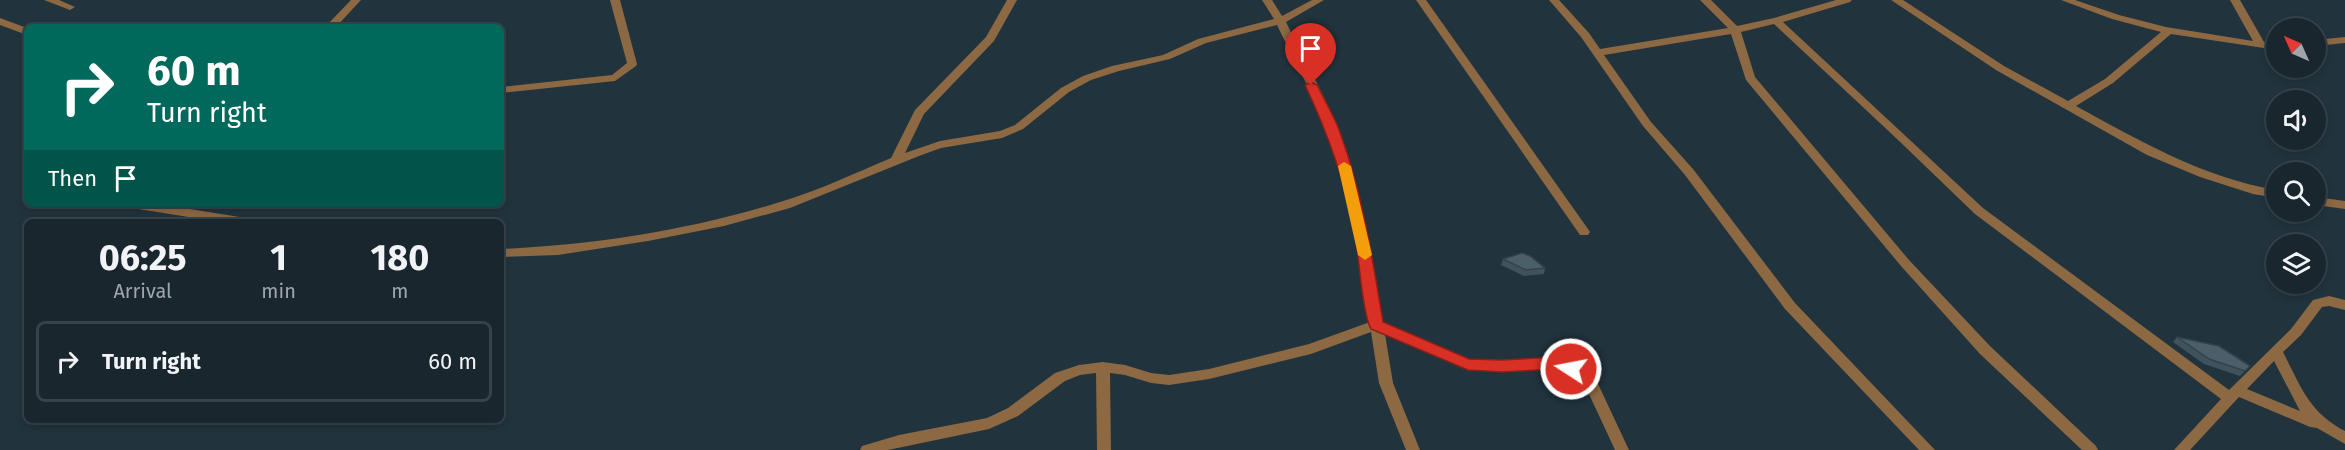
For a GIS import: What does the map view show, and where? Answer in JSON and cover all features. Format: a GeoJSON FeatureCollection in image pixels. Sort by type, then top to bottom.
{"type":"FeatureCollection","features":[{"type":"Feature","properties":{"kind":"street"},"geometry":{"type":"LineString","coordinates":[[50,0],[70,7]]}},
{"type":"Feature","properties":{"kind":"street"},"geometry":{"type":"LineString","coordinates":[[333,24],[356,0]]}},
{"type":"Feature","properties":{"kind":"street"},"geometry":{"type":"LineString","coordinates":[[504,90],[615,78],[632,64],[615,0]]}},
{"type":"Feature","properties":{"kind":"street"},"geometry":{"type":"LineString","coordinates":[[895,162],[919,112],[990,39],[1012,0]]}},
{"type":"Feature","properties":{"kind":"street"},"geometry":{"type":"LineString","coordinates":[[1267,0],[1280,21],[1331,125],[1349,181],[1362,233],[1386,384],[1413,450]]}},
{"type":"Feature","properties":{"kind":"street"},"geometry":{"type":"LineString","coordinates":[[504,253],[558,251],[724,222],[786,206],[940,145],[1002,134],[1019,127],[1065,90],[1086,78],[1116,68],[1166,57],[1202,41],[1280,21],[1319,0]]}},
{"type":"Feature","properties":{"kind":"street"},"geometry":{"type":"LineString","coordinates":[[1421,0],[1584,232]]}},
{"type":"Feature","properties":{"kind":"street"},"geometry":{"type":"LineString","coordinates":[[1554,0],[1585,35],[1647,124],[1696,182],[1790,306],[1928,450]]}},
{"type":"Feature","properties":{"kind":"street"},"geometry":{"type":"LineString","coordinates":[[1705,0],[1735,30],[1750,78],[1905,263],[1985,350],[2091,450]]}},
{"type":"Feature","properties":{"kind":"street"},"geometry":{"type":"LineString","coordinates":[[1596,53],[1735,30],[1776,21],[1847,0]]}},
{"type":"Feature","properties":{"kind":"street"},"geometry":{"type":"LineString","coordinates":[[1896,0],[2000,68],[2151,152],[2214,177],[2266,192]]}},
{"type":"Feature","properties":{"kind":"street"},"geometry":{"type":"LineString","coordinates":[[2066,0],[2098,12],[2170,30],[2266,45]]}},
{"type":"Feature","properties":{"kind":"street"},"geometry":{"type":"LineString","coordinates":[[2235,0],[2260,45]]}},
{"type":"Feature","properties":{"kind":"street"},"geometry":{"type":"LineString","coordinates":[[0,21],[24,31]]}},
{"type":"Feature","properties":{"kind":"street"},"geometry":{"type":"LineString","coordinates":[[1776,21],[1979,211],[2235,395],[2322,426],[2345,438]]}},
{"type":"Feature","properties":{"kind":"street"},"geometry":{"type":"LineString","coordinates":[[2068,106],[2087,97],[2116,77],[2170,30]]}},
{"type":"Feature","properties":{"kind":"street"},"geometry":{"type":"LineString","coordinates":[[2326,42],[2345,40]]}},
{"type":"Feature","properties":{"kind":"street"},"geometry":{"type":"LineString","coordinates":[[2326,202],[2345,205]]}},
{"type":"Feature","properties":{"kind":"street"},"geometry":{"type":"LineString","coordinates":[[151,207],[227,219]]}},
{"type":"Feature","properties":{"kind":"street"},"geometry":{"type":"LineString","coordinates":[[2181,450],[2307,320],[2318,303],[2329,301],[2345,305]]}},
{"type":"Feature","properties":{"kind":"street"},"geometry":{"type":"LineString","coordinates":[[867,450],[899,441],[971,429],[989,423],[1013,412],[1060,377],[1079,370],[1103,367],[1169,380],[1209,374],[1311,349],[1376,325],[1468,364],[1502,366],[1555,363],[1587,375],[1622,450]]}},
{"type":"Feature","properties":{"kind":"street"},"geometry":{"type":"LineString","coordinates":[[2276,351],[2293,391],[2306,410],[2322,426]]}},
{"type":"Feature","properties":{"kind":"street"},"geometry":{"type":"LineString","coordinates":[[1103,367],[1104,450]]}},
{"type":"Feature","properties":{"kind":"building"},"geometry":{"type":"Polygon","coordinates":[[[1522,253],[1530,256],[1545,268],[1526,270],[1503,259],[1522,253]]]}},
{"type":"Feature","properties":{"kind":"building"},"geometry":{"type":"Polygon","coordinates":[[[2177,337],[2219,346],[2250,366],[2245,371],[2209,359],[2177,337]]]}},
{"type":"Feature","properties":{"kind":"slow traffic"},"geometry":{"type":"LineString","coordinates":[[1344,166],[1362,233],[1365,255]]}},
{"type":"Feature","properties":{"kind":"route"},"geometry":{"type":"LineString","coordinates":[[1311,85],[1331,125],[1349,181],[1362,233],[1376,325],[1468,364],[1502,366],[1555,363],[1571,369]]}}]}
